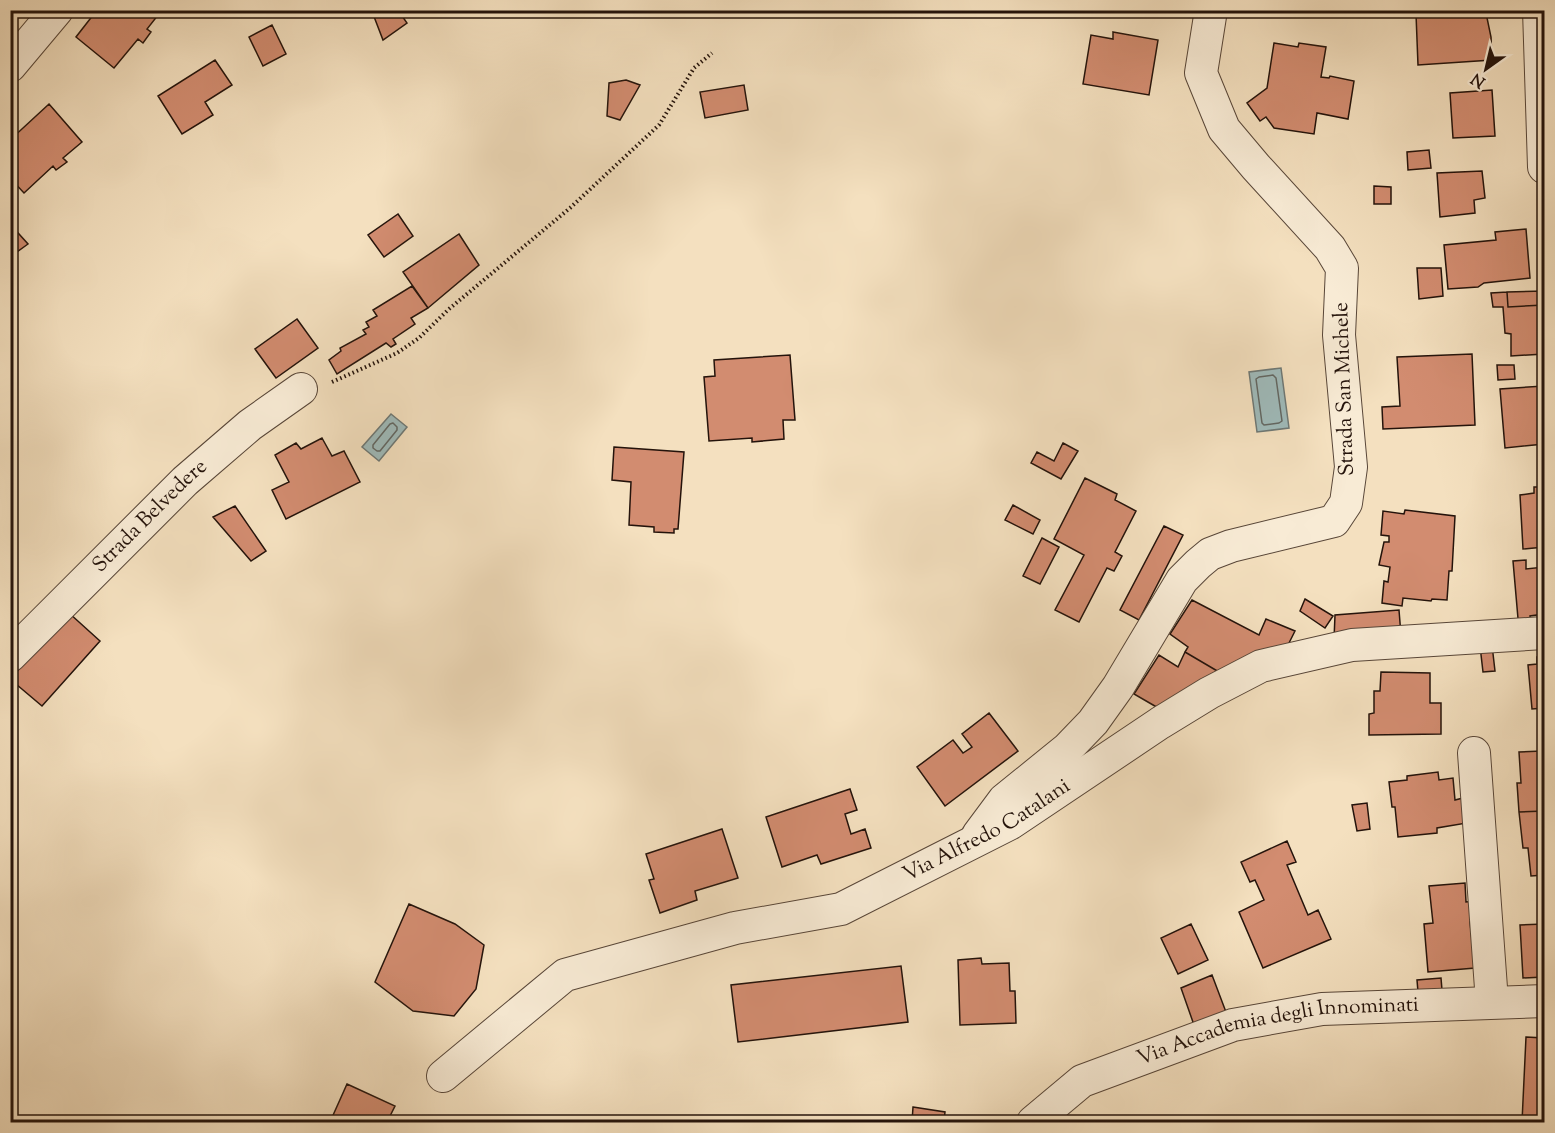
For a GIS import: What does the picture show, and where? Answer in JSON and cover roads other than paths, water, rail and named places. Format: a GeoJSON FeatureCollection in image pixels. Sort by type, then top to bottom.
{"type":"FeatureCollection","features":[{"type":"Feature","properties":{"kind":"street"},"geometry":{"type":"LineString","coordinates":[[10,66],[57,10]]}},
{"type":"Feature","properties":{"kind":"street","name":"Strada San Michele"},"geometry":{"type":"LineString","coordinates":[[972,843],[1004,800],[1067,749],[1093,722],[1118,687],[1182,580],[1198,564],[1210,554],[1231,546],[1334,521],[1346,503],[1351,467],[1339,335],[1342,268],[1330,248],[1312,226],[1256,167],[1224,129],[1201,73],[1211,10]]}},
{"type":"Feature","properties":{"kind":"street"},"geometry":{"type":"LineString","coordinates":[[1539,10],[1545,166]]}},
{"type":"Feature","properties":{"kind":"street","name":"Strada Belvedere"},"geometry":{"type":"LineString","coordinates":[[10,656],[185,481],[250,425],[302,389]]}},
{"type":"Feature","properties":{"kind":"street","name":"Via Alfredo Catalani"},"geometry":{"type":"LineString","coordinates":[[443,1076],[565,975],[735,928],[841,909],[1011,823],[1209,693],[1261,666],[1352,645],[1545,633]]}},
{"type":"Feature","properties":{"kind":"street"},"geometry":{"type":"LineString","coordinates":[[1474,753],[1492,1002]]}},
{"type":"Feature","properties":{"kind":"street","name":"Via Accademia degli Innominati"},"geometry":{"type":"LineString","coordinates":[[1035,1121],[1082,1081],[1233,1025],[1322,1009],[1545,1001]]}},
{"type":"Feature","properties":{"kind":"water"},"geometry":{"type":"Polygon","coordinates":[[[1281,368],[1289,428],[1257,432],[1249,372],[1281,368]]]}},
{"type":"Feature","properties":{"kind":"water"},"geometry":{"type":"Polygon","coordinates":[[[391,414],[407,427],[379,461],[362,447],[391,414]]]}}]}
